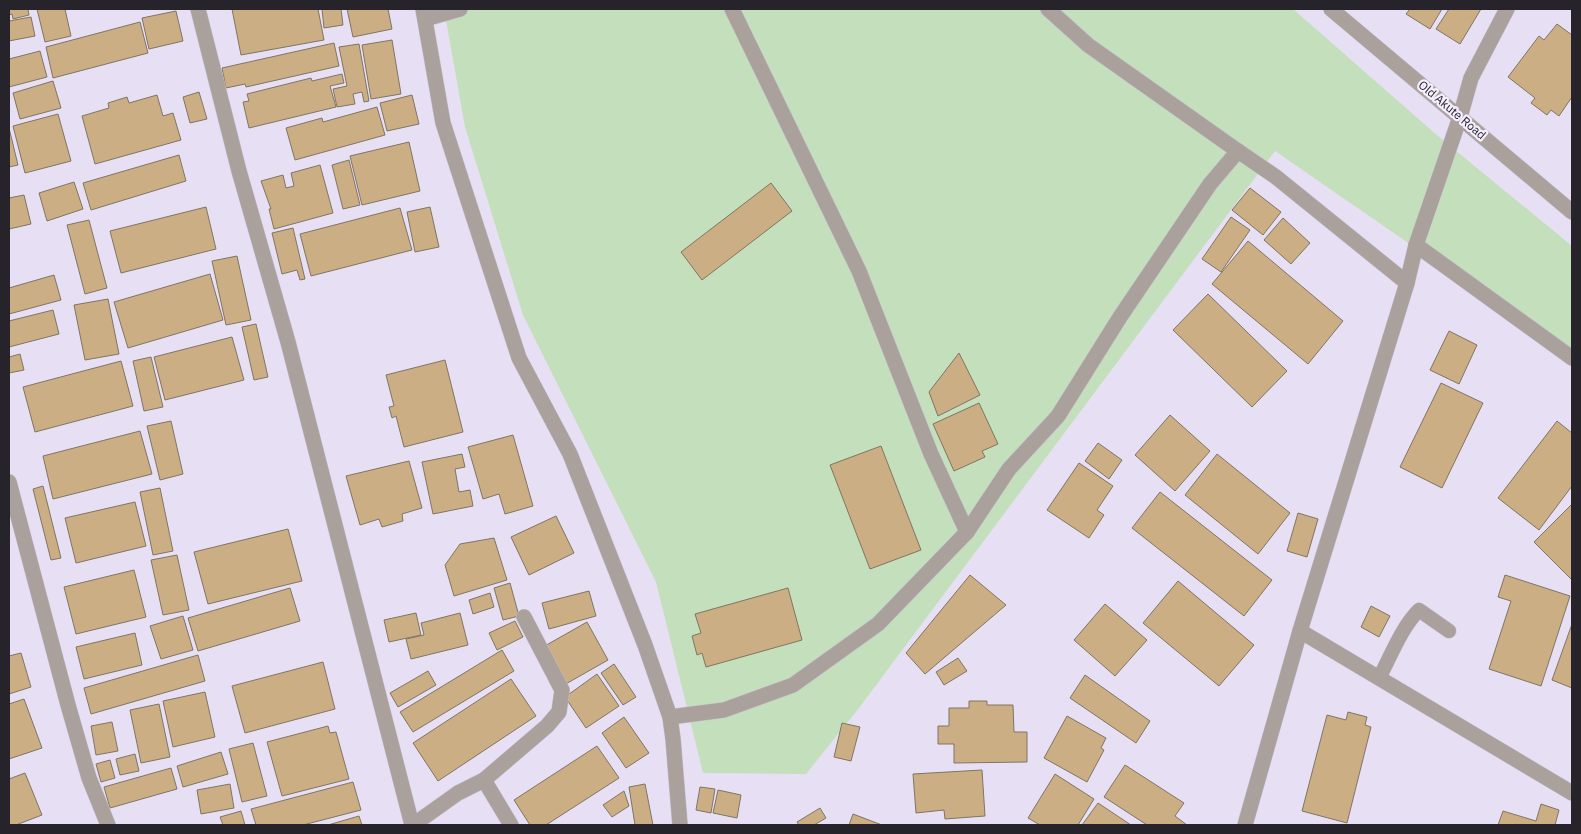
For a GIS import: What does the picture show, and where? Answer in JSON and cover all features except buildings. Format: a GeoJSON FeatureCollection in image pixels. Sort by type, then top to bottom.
{"type":"FeatureCollection","features":[{"type":"Feature","properties":{"kind":"street"},"geometry":{"type":"LineString","coordinates":[[198,9],[239,171],[288,342],[412,825],[458,792],[484,780],[547,726],[559,712],[562,690],[524,617]]}},
{"type":"Feature","properties":{"kind":"street"},"geometry":{"type":"LineString","coordinates":[[460,9],[424,14],[442,123],[519,358],[570,454],[645,645],[670,717],[680,825]]}},
{"type":"Feature","properties":{"kind":"street"},"geometry":{"type":"LineString","coordinates":[[732,9],[859,271],[934,462],[968,532]]}},
{"type":"Feature","properties":{"kind":"street"},"geometry":{"type":"LineString","coordinates":[[1048,9],[1088,45],[1276,177],[1407,284]]}},
{"type":"Feature","properties":{"kind":"street","name":"Old Akute Road"},"geometry":{"type":"LineString","coordinates":[[1331,9],[1572,212]]}},
{"type":"Feature","properties":{"kind":"street"},"geometry":{"type":"LineString","coordinates":[[1245,825],[1300,631],[1407,284],[1416,245],[1460,118],[1470,78],[1507,9]]}},
{"type":"Feature","properties":{"kind":"street"},"geometry":{"type":"LineString","coordinates":[[670,717],[724,710],[793,685],[878,624],[968,532],[1009,469],[1058,416],[1204,192],[1238,151]]}},
{"type":"Feature","properties":{"kind":"street"},"geometry":{"type":"LineString","coordinates":[[1416,245],[1572,358]]}},
{"type":"Feature","properties":{"kind":"street"},"geometry":{"type":"LineString","coordinates":[[9,482],[89,778],[108,825]]}},
{"type":"Feature","properties":{"kind":"street"},"geometry":{"type":"LineString","coordinates":[[1300,631],[1572,793]]}},
{"type":"Feature","properties":{"kind":"street"},"geometry":{"type":"LineString","coordinates":[[484,780],[511,825]]}},
{"type":"Feature","properties":{"kind":"lane"},"geometry":{"type":"LineString","coordinates":[[1379,678],[1408,621],[1419,610],[1449,631]]}},
{"type":"Feature","properties":{"kind":"green space"},"geometry":{"type":"Polygon","coordinates":[[[444,9],[1293,9],[1438,136],[1572,246],[1572,356],[1275,151],[859,708],[806,774],[703,773],[656,582],[523,315],[465,127],[444,9]]]}}]}
